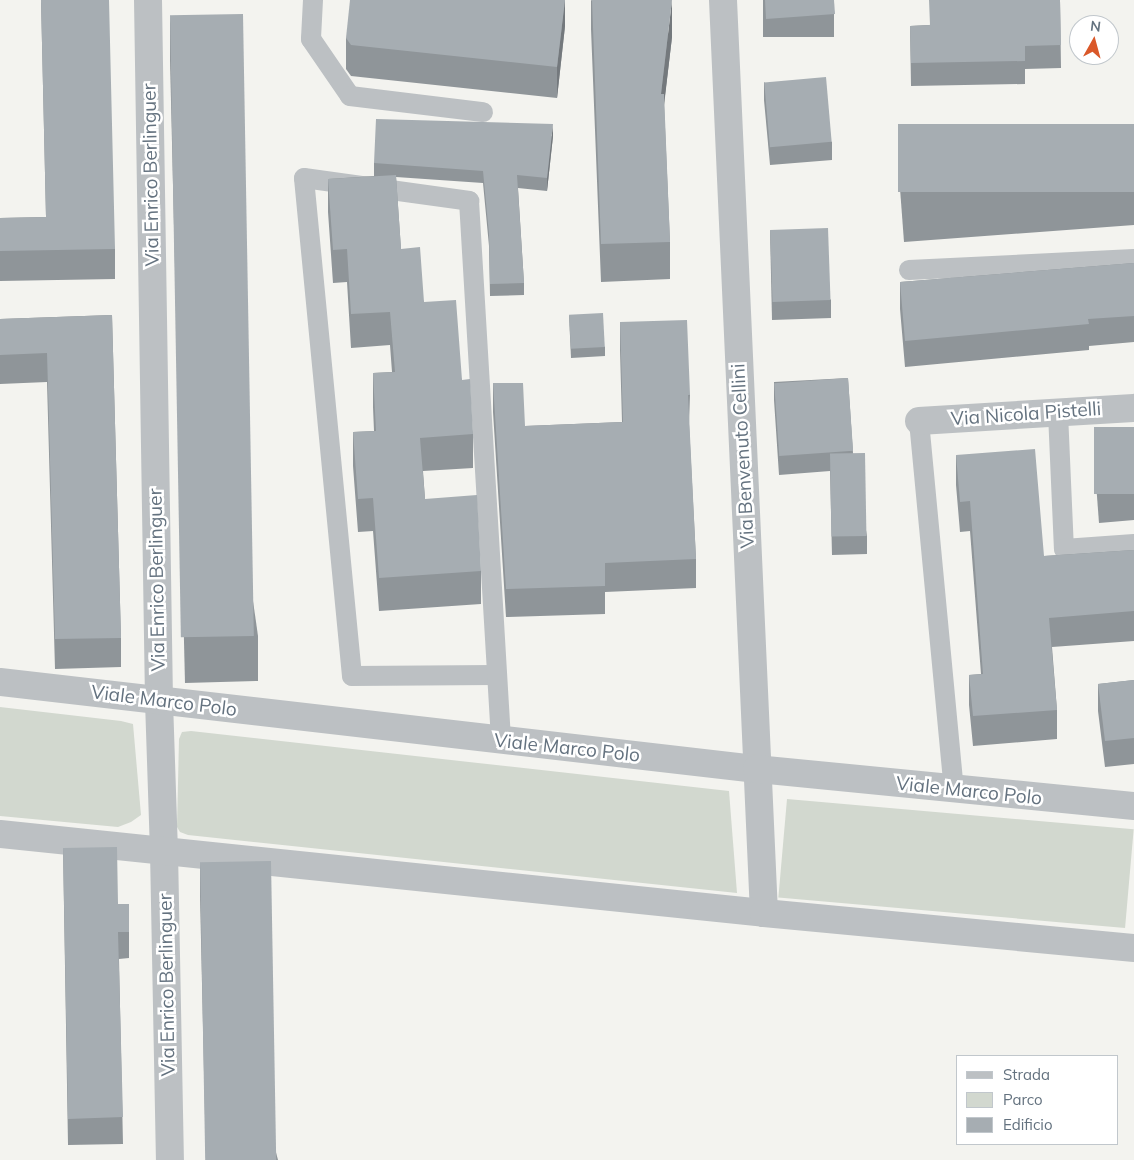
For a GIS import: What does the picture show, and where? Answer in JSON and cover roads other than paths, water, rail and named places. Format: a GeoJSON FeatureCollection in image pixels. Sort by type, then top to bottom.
{"type":"FeatureCollection","features":[{"type":"Feature","properties":{"kind":"street","name":"Via Enrico Berlinguer"},"geometry":{"type":"LineString","coordinates":[[148,0],[159,701],[170,1160]]}},
{"type":"Feature","properties":{"kind":"street","name":"Via Benvenuto Cellini"},"geometry":{"type":"LineString","coordinates":[[723,0],[764,913]]}},
{"type":"Feature","properties":{"kind":"street","name":"Via Nicola Pistelli"},"geometry":{"type":"LineString","coordinates":[[919,421],[1134,408]]}},
{"type":"Feature","properties":{"kind":"street","name":"Viale Marco Polo"},"geometry":{"type":"LineString","coordinates":[[0,682],[757,769],[1134,806]]}},
{"type":"Feature","properties":{"kind":"street"},"geometry":{"type":"LineString","coordinates":[[0,834],[764,913],[1134,948]]}},
{"type":"Feature","properties":{"kind":"lane"},"geometry":{"type":"LineString","coordinates":[[313,0],[311,39],[350,96],[483,112]]}},
{"type":"Feature","properties":{"kind":"lane"},"geometry":{"type":"LineString","coordinates":[[495,675],[352,676],[304,178],[469,201],[500,740]]}},
{"type":"Feature","properties":{"kind":"lane"},"geometry":{"type":"LineString","coordinates":[[909,270],[1134,259]]}},
{"type":"Feature","properties":{"kind":"lane"},"geometry":{"type":"LineString","coordinates":[[1058,412],[1064,548],[1134,544]]}},
{"type":"Feature","properties":{"kind":"lane"},"geometry":{"type":"LineString","coordinates":[[919,421],[954,789]]}}]}
